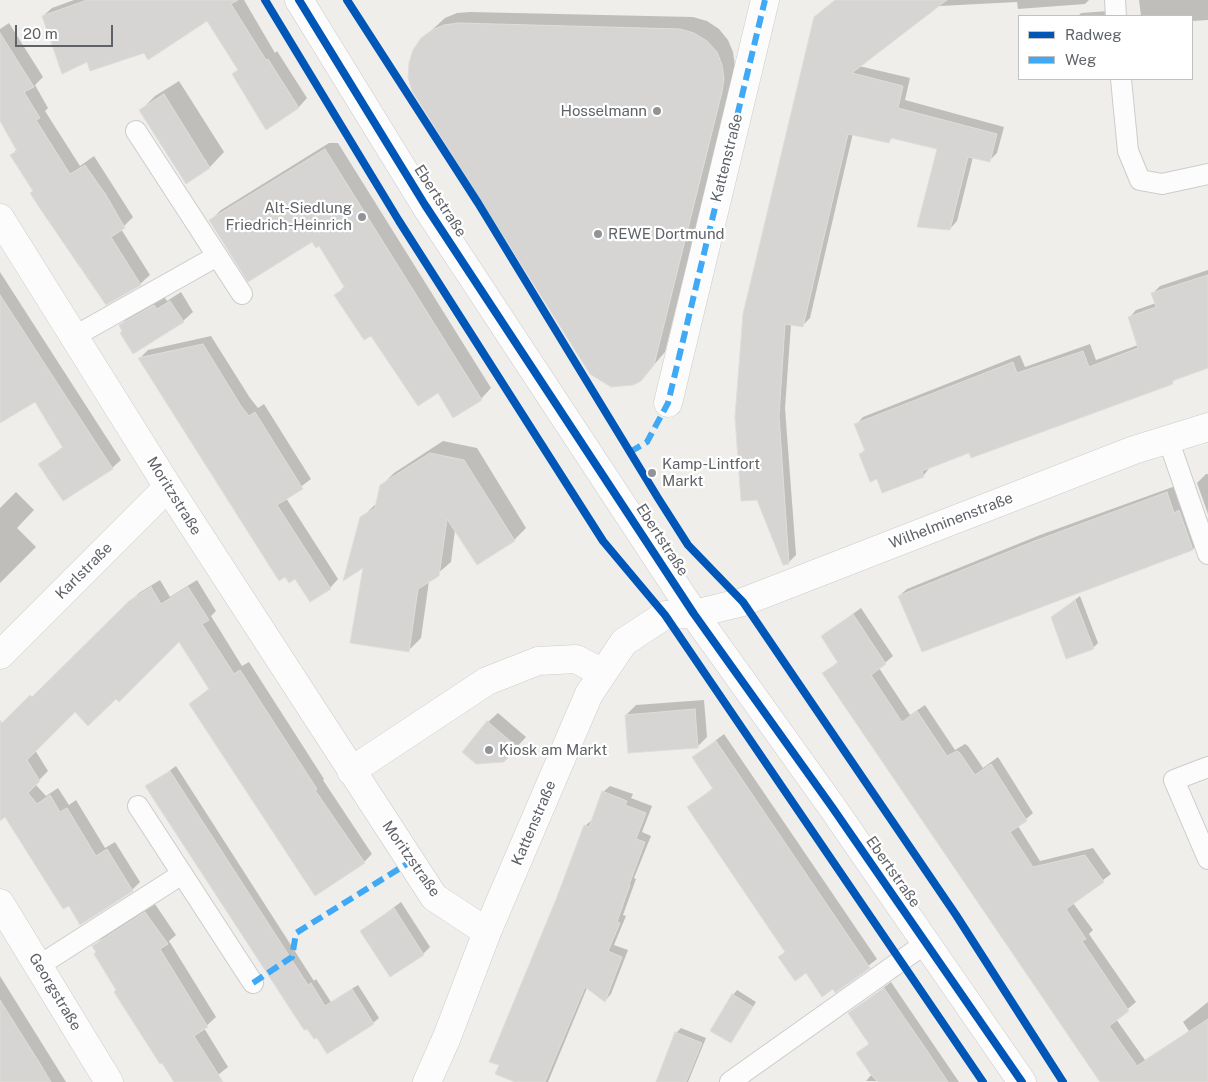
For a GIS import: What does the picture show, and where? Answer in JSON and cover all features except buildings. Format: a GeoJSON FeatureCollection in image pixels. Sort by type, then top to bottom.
{"type":"FeatureCollection","features":[{"type":"Feature","properties":{"kind":"street","name":"Ebertstraße"},"geometry":{"type":"LineString","coordinates":[[299,0],[425,205],[694,614],[1022,1082]]}},
{"type":"Feature","properties":{"kind":"street","name":"Kattenstraße"},"geometry":{"type":"LineString","coordinates":[[668,403],[765,0]]}},
{"type":"Feature","properties":{"kind":"street","name":"Moritzstraße"},"geometry":{"type":"LineString","coordinates":[[2,226],[75,336],[168,487],[434,897],[488,932]]}},
{"type":"Feature","properties":{"kind":"street","name":"Wilhelminenstraße"},"geometry":{"type":"LineString","coordinates":[[694,614],[743,602],[1134,450],[1208,426]]}},
{"type":"Feature","properties":{"kind":"street","name":"Karlstraße"},"geometry":{"type":"LineString","coordinates":[[0,655],[168,487]]}},
{"type":"Feature","properties":{"kind":"street","name":"Kattenstraße"},"geometry":{"type":"LineString","coordinates":[[426,1082],[447,1038],[488,932],[590,694],[624,642],[665,615],[694,614]]}},
{"type":"Feature","properties":{"kind":"street"},"geometry":{"type":"LineString","coordinates":[[351,770],[487,681],[538,661],[576,659],[603,673]]}},
{"type":"Feature","properties":{"kind":"street","name":"Georgstraße"},"geometry":{"type":"LineString","coordinates":[[0,903],[109,1082]]}},
{"type":"Feature","properties":{"kind":"lane"},"geometry":{"type":"LineString","coordinates":[[1115,0],[1116,15]]}},
{"type":"Feature","properties":{"kind":"lane"},"geometry":{"type":"LineString","coordinates":[[1121,80],[1128,151],[1140,180],[1162,184],[1208,174]]}},
{"type":"Feature","properties":{"kind":"lane"},"geometry":{"type":"LineString","coordinates":[[136,131],[242,294]]}},
{"type":"Feature","properties":{"kind":"lane"},"geometry":{"type":"LineString","coordinates":[[75,336],[217,256]]}},
{"type":"Feature","properties":{"kind":"lane"},"geometry":{"type":"LineString","coordinates":[[1168,439],[1208,554]]}},
{"type":"Feature","properties":{"kind":"lane"},"geometry":{"type":"LineString","coordinates":[[1208,767],[1174,780],[1208,859]]}},
{"type":"Feature","properties":{"kind":"lane"},"geometry":{"type":"LineString","coordinates":[[138,806],[253,984]]}},
{"type":"Feature","properties":{"kind":"lane"},"geometry":{"type":"LineString","coordinates":[[40,966],[182,874]]}},
{"type":"Feature","properties":{"kind":"lane"},"geometry":{"type":"LineString","coordinates":[[730,1082],[743,1071],[926,944]]}},
{"type":"Feature","properties":{"kind":"path"},"geometry":{"type":"LineString","coordinates":[[347,0],[478,203],[663,506]]}},
{"type":"Feature","properties":{"kind":"path"},"geometry":{"type":"LineString","coordinates":[[668,514],[688,545],[743,602],[956,915],[1063,1082]]}},
{"type":"Feature","properties":{"kind":"marked path"},"geometry":{"type":"LineString","coordinates":[[630,452],[647,442],[668,403],[765,0]]}},
{"type":"Feature","properties":{"kind":"marked path"},"geometry":{"type":"LineString","coordinates":[[253,983],[292,957],[296,933],[410,862]]}},
{"type":"Feature","properties":{"kind":"cycle path"},"geometry":{"type":"LineString","coordinates":[[265,0],[399,221],[603,541],[665,615],[983,1082]]}},
{"type":"Feature","properties":{"kind":"cycle path"},"geometry":{"type":"LineString","coordinates":[[299,0],[425,205],[694,614],[832,807],[1022,1082]]}},
{"type":"Feature","properties":{"kind":"cycle path"},"geometry":{"type":"LineString","coordinates":[[347,0],[478,203],[688,545],[743,602],[956,915],[1063,1082]]}},
{"type":"Feature","properties":{"kind":"place","name":"Hosselmann"},"geometry":{"type":"Point","coordinates":[657,111]}},
{"type":"Feature","properties":{"kind":"place","name":"Alt-Siedlung Friedrich-Heinrich"},"geometry":{"type":"Point","coordinates":[362,217]}},
{"type":"Feature","properties":{"kind":"place","name":"REWE Dortmund"},"geometry":{"type":"Point","coordinates":[598,234]}},
{"type":"Feature","properties":{"kind":"place","name":"Kamp-Lintfort Markt"},"geometry":{"type":"Point","coordinates":[652,473]}},
{"type":"Feature","properties":{"kind":"place","name":"Kiosk am Markt"},"geometry":{"type":"Point","coordinates":[489,750]}}]}
